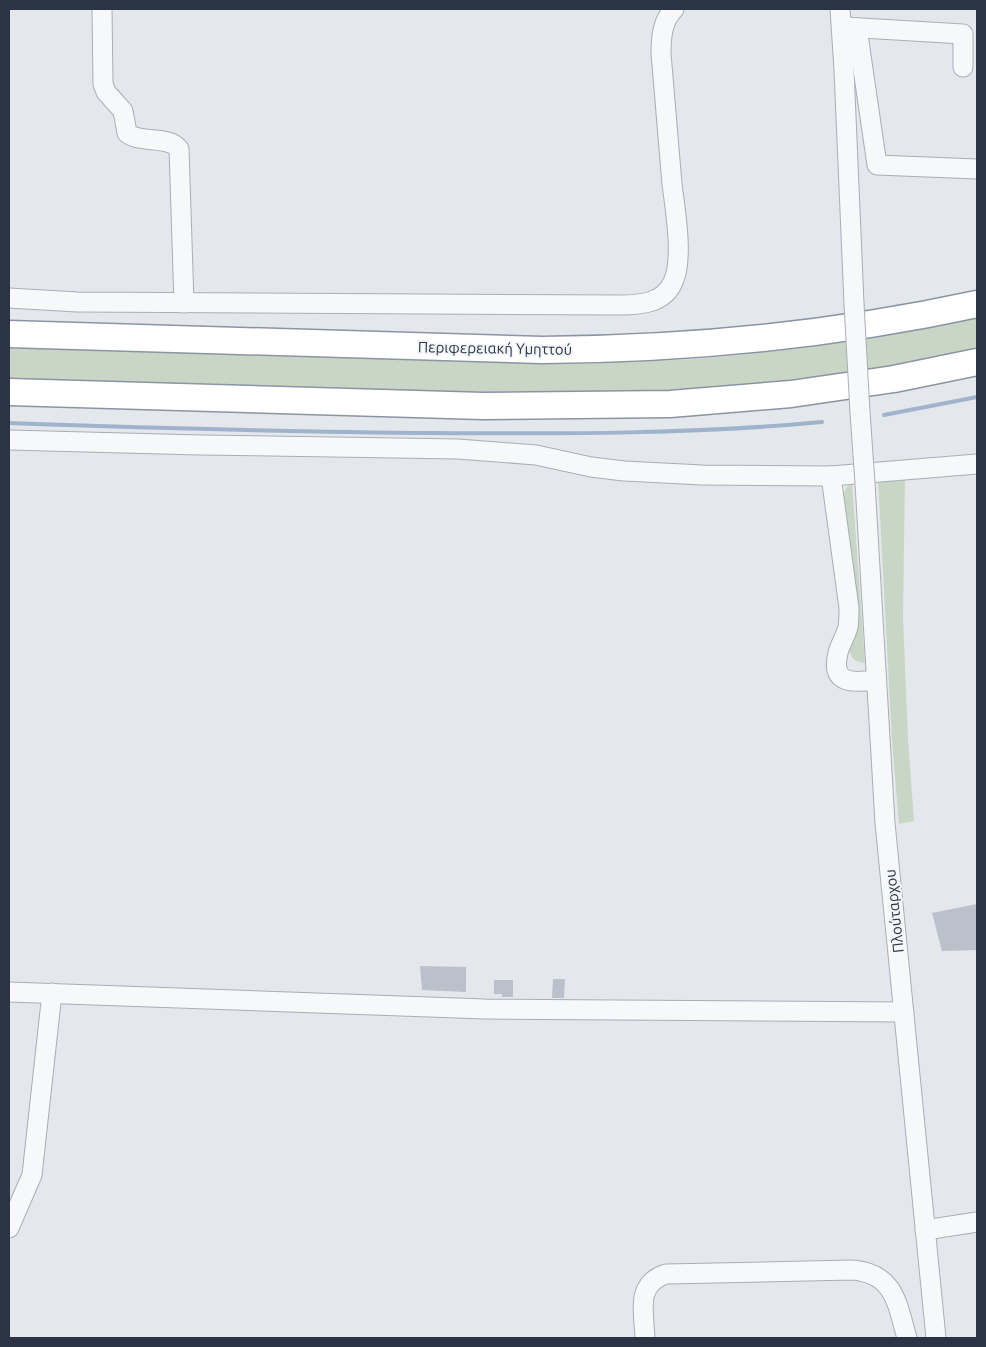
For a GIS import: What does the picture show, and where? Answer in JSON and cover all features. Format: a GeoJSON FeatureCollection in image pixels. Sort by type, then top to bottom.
{"type":"FeatureCollection","features":[{"type":"Feature","properties":{"kind":"highway","name":"Περιφερειακή Υμηττού"},"geometry":{"type":"LineString","coordinates":[[9,334],[542,350],[610,349],[715,344],[782,337],[887,322],[977,304]]}},
{"type":"Feature","properties":{"kind":"highway"},"geometry":{"type":"LineString","coordinates":[[9,392],[484,406],[670,404],[791,394],[894,379],[977,362]]}},
{"type":"Feature","properties":{"kind":"street"},"geometry":{"type":"LineString","coordinates":[[102,9],[103,84],[106,92],[122,111],[126,133],[134,137],[170,143],[176,146],[178,150],[184,303]]}},
{"type":"Feature","properties":{"kind":"street"},"geometry":{"type":"LineString","coordinates":[[9,298],[77,302],[638,305],[660,298],[673,282],[678,259],[660,54],[664,25],[674,9]]}},
{"type":"Feature","properties":{"kind":"street"},"geometry":{"type":"LineString","coordinates":[[962,67],[963,34],[846,21],[878,165],[977,169]]}},
{"type":"Feature","properties":{"kind":"street","name":"Πλούταρχου"},"geometry":{"type":"LineString","coordinates":[[846,21],[854,304],[885,823],[936,1338]]}},
{"type":"Feature","properties":{"kind":"street"},"geometry":{"type":"LineString","coordinates":[[9,440],[200,445],[458,448],[536,455],[591,467],[702,475],[831,476],[977,464]]}},
{"type":"Feature","properties":{"kind":"street"},"geometry":{"type":"LineString","coordinates":[[831,476],[849,608],[848,627],[838,654],[837,671],[841,677],[855,683],[876,680]]}},
{"type":"Feature","properties":{"kind":"street"},"geometry":{"type":"LineString","coordinates":[[9,992],[485,1010],[904,1012]]}},
{"type":"Feature","properties":{"kind":"street"},"geometry":{"type":"LineString","coordinates":[[9,1228],[32,1175],[52,994]]}},
{"type":"Feature","properties":{"kind":"street"},"geometry":{"type":"LineString","coordinates":[[925,1230],[977,1222]]}},
{"type":"Feature","properties":{"kind":"street"},"geometry":{"type":"LineString","coordinates":[[645,1338],[644,1291],[650,1282],[666,1274],[852,1270],[873,1274],[882,1280],[892,1292],[899,1306],[907,1338]]}},
{"type":"Feature","properties":{"kind":"green space"},"geometry":{"type":"Polygon","coordinates":[[[977,316],[977,353],[734,390],[568,397],[9,383],[9,348],[515,361],[659,361],[793,349],[977,316]]]}},
{"type":"Feature","properties":{"kind":"green space"},"geometry":{"type":"Polygon","coordinates":[[[905,475],[903,618],[908,739],[914,821],[899,824],[892,740],[878,478],[905,475]]]}},
{"type":"Feature","properties":{"kind":"green space"},"geometry":{"type":"Polygon","coordinates":[[[852,483],[865,663],[854,659],[849,648],[843,495],[847,487],[852,483]]]}},
{"type":"Feature","properties":{"kind":"building"},"geometry":{"type":"Polygon","coordinates":[[[977,904],[977,950],[942,951],[932,913],[977,904]]]}},
{"type":"Feature","properties":{"kind":"building"},"geometry":{"type":"Polygon","coordinates":[[[420,966],[466,967],[466,992],[422,990],[420,966]]]}},
{"type":"Feature","properties":{"kind":"building"},"geometry":{"type":"Polygon","coordinates":[[[553,979],[565,979],[564,998],[552,998],[553,979]]]}},
{"type":"Feature","properties":{"kind":"building"},"geometry":{"type":"Polygon","coordinates":[[[494,980],[513,980],[513,997],[502,997],[502,994],[494,994],[494,980]]]}},
{"type":"Feature","properties":{"kind":"waterway"},"geometry":{"type":"LineString","coordinates":[[884,415],[977,397]]}},
{"type":"Feature","properties":{"kind":"waterway"},"geometry":{"type":"LineString","coordinates":[[9,423],[277,431],[535,433],[678,431],[822,422]]}}]}
